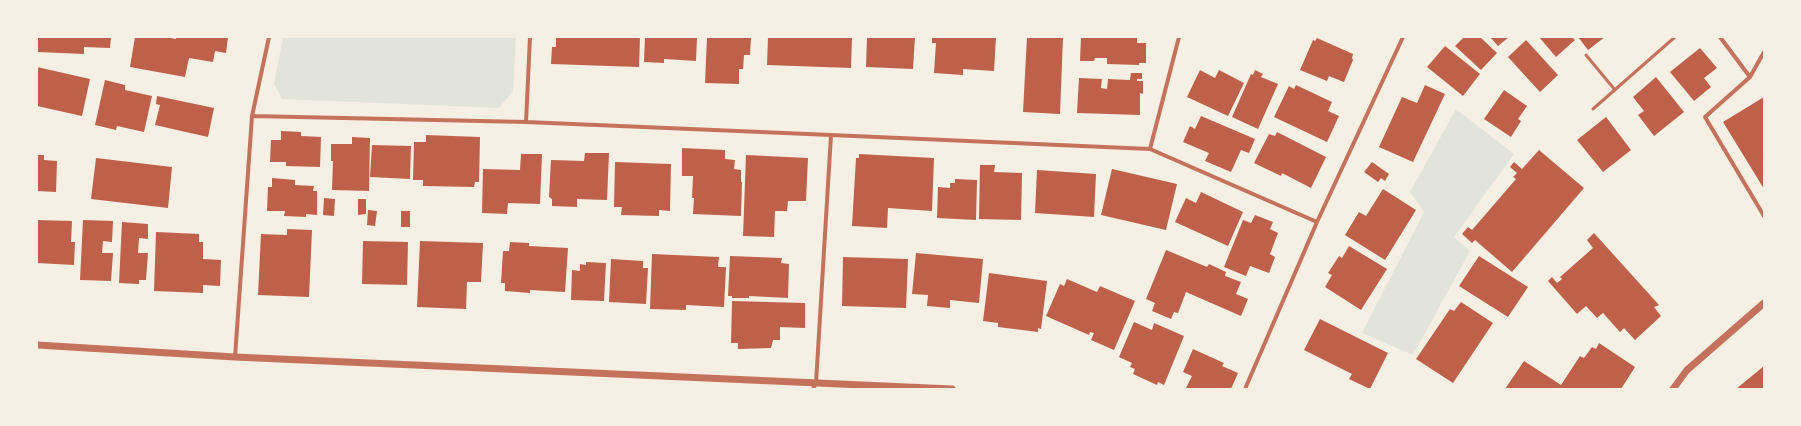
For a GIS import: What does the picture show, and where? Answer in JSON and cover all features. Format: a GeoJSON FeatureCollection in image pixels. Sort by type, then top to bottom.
{"type":"FeatureCollection","features":[{"type":"Feature","properties":{"kind":"street"},"geometry":{"type":"LineString","coordinates":[[235,357],[252,116],[269,37]]}},
{"type":"Feature","properties":{"kind":"street"},"geometry":{"type":"LineString","coordinates":[[526,122],[530,37]]}},
{"type":"Feature","properties":{"kind":"street"},"geometry":{"type":"LineString","coordinates":[[1150,148],[1179,37]]}},
{"type":"Feature","properties":{"kind":"street"},"geometry":{"type":"LineString","coordinates":[[1245,389],[1317,222],[1403,37]]}},
{"type":"Feature","properties":{"kind":"street"},"geometry":{"type":"LineString","coordinates":[[1720,37],[1750,77]]}},
{"type":"Feature","properties":{"kind":"street"},"geometry":{"type":"LineString","coordinates":[[1764,52],[1750,77],[1705,117],[1764,216]]}},
{"type":"Feature","properties":{"kind":"street"},"geometry":{"type":"LineString","coordinates":[[252,116],[526,122],[1150,148],[1317,222]]}},
{"type":"Feature","properties":{"kind":"street"},"geometry":{"type":"LineString","coordinates":[[814,386],[831,135]]}},
{"type":"Feature","properties":{"kind":"street"},"geometry":{"type":"LineString","coordinates":[[1672,389],[1687,370],[1764,303]]}},
{"type":"Feature","properties":{"kind":"street"},"geometry":{"type":"LineString","coordinates":[[37,345],[235,357],[814,386],[952,389]]}},
{"type":"Feature","properties":{"kind":"lane"},"geometry":{"type":"LineString","coordinates":[[1593,109],[1675,37]]}},
{"type":"Feature","properties":{"kind":"lane"},"geometry":{"type":"LineString","coordinates":[[1586,55],[1616,90]]}},
{"type":"Feature","properties":{"kind":"shaded area"},"geometry":{"type":"Polygon","coordinates":[[[283,37],[516,37],[513,91],[499,108],[282,99],[274,84],[283,37]]]}},
{"type":"Feature","properties":{"kind":"shaded area"},"geometry":{"type":"Polygon","coordinates":[[[1456,109],[1514,154],[1454,237],[1470,251],[1413,355],[1362,333],[1424,212],[1410,192],[1456,109]]]}},
{"type":"Feature","properties":{"kind":"building"},"geometry":{"type":"Polygon","coordinates":[[[37,37],[111,37],[110,48],[84,47],[84,54],[37,52],[37,37]]]}},
{"type":"Feature","properties":{"kind":"building"},"geometry":{"type":"Polygon","coordinates":[[[135,37],[165,37],[176,39],[176,37],[228,37],[226,53],[215,51],[213,62],[189,58],[185,77],[130,67],[135,37]]]}},
{"type":"Feature","properties":{"kind":"building"},"geometry":{"type":"Polygon","coordinates":[[[556,37],[640,37],[639,67],[551,64],[552,47],[556,47],[556,37]]]}},
{"type":"Feature","properties":{"kind":"building"},"geometry":{"type":"Polygon","coordinates":[[[645,37],[697,37],[696,61],[664,59],[664,63],[644,62],[645,37]]]}},
{"type":"Feature","properties":{"kind":"building"},"geometry":{"type":"Polygon","coordinates":[[[707,37],[751,37],[750,55],[744,55],[743,69],[739,69],[739,84],[705,83],[707,37]]]}},
{"type":"Feature","properties":{"kind":"building"},"geometry":{"type":"Polygon","coordinates":[[[768,37],[852,37],[851,68],[767,65],[768,37]]]}},
{"type":"Feature","properties":{"kind":"building"},"geometry":{"type":"Polygon","coordinates":[[[867,37],[915,37],[913,69],[866,67],[867,37]]]}},
{"type":"Feature","properties":{"kind":"building"},"geometry":{"type":"Polygon","coordinates":[[[932,37],[996,37],[994,71],[963,69],[963,75],[934,73],[936,43],[932,43],[932,37]]]}},
{"type":"Feature","properties":{"kind":"building"},"geometry":{"type":"Polygon","coordinates":[[[1027,37],[1063,37],[1060,114],[1023,112],[1027,37]]]}},
{"type":"Feature","properties":{"kind":"building"},"geometry":{"type":"Polygon","coordinates":[[[1081,37],[1137,37],[1137,43],[1146,43],[1146,63],[1139,63],[1139,65],[1107,64],[1107,58],[1095,58],[1094,61],[1080,61],[1081,37]]]}},
{"type":"Feature","properties":{"kind":"building"},"geometry":{"type":"Polygon","coordinates":[[[1464,37],[1480,37],[1497,53],[1481,70],[1455,46],[1464,37]]]}},
{"type":"Feature","properties":{"kind":"building"},"geometry":{"type":"Polygon","coordinates":[[[1490,37],[1509,37],[1498,46],[1490,37]]]}},
{"type":"Feature","properties":{"kind":"building"},"geometry":{"type":"Polygon","coordinates":[[[1539,37],[1572,37],[1575,40],[1556,57],[1539,37]]]}},
{"type":"Feature","properties":{"kind":"building"},"geometry":{"type":"Polygon","coordinates":[[[1578,37],[1605,37],[1588,50],[1578,37]]]}},
{"type":"Feature","properties":{"kind":"building"},"geometry":{"type":"Polygon","coordinates":[[[1317,38],[1353,54],[1353,60],[1344,82],[1329,76],[1327,81],[1300,70],[1313,40],[1315,41],[1317,38]]]}},
{"type":"Feature","properties":{"kind":"building"},"geometry":{"type":"Polygon","coordinates":[[[1526,40],[1558,75],[1540,92],[1508,57],[1526,40]]]}},
{"type":"Feature","properties":{"kind":"building"},"geometry":{"type":"Polygon","coordinates":[[[1445,46],[1480,74],[1463,96],[1427,67],[1445,46]]]}},
{"type":"Feature","properties":{"kind":"building"},"geometry":{"type":"Polygon","coordinates":[[[1700,48],[1717,68],[1704,78],[1711,87],[1694,101],[1670,72],[1700,48]]]}},
{"type":"Feature","properties":{"kind":"building"},"geometry":{"type":"Polygon","coordinates":[[[37,67],[90,79],[82,116],[37,106],[37,67]]]}},
{"type":"Feature","properties":{"kind":"building"},"geometry":{"type":"Polygon","coordinates":[[[1200,70],[1215,78],[1219,70],[1244,83],[1228,116],[1187,97],[1200,70]]]}},
{"type":"Feature","properties":{"kind":"building"},"geometry":{"type":"Polygon","coordinates":[[[1255,70],[1263,74],[1261,77],[1278,84],[1258,129],[1232,117],[1251,74],[1253,75],[1255,70]]]}},
{"type":"Feature","properties":{"kind":"building"},"geometry":{"type":"Polygon","coordinates":[[[1131,73],[1142,73],[1142,79],[1137,79],[1137,81],[1143,81],[1143,94],[1140,93],[1140,115],[1077,113],[1079,78],[1102,79],[1101,88],[1107,89],[1108,79],[1130,80],[1131,73]]]}},
{"type":"Feature","properties":{"kind":"building"},"geometry":{"type":"Polygon","coordinates":[[[1656,77],[1684,112],[1654,136],[1638,115],[1644,111],[1633,97],[1656,77]]]}},
{"type":"Feature","properties":{"kind":"building"},"geometry":{"type":"Polygon","coordinates":[[[105,80],[125,85],[125,90],[152,96],[144,132],[117,126],[116,130],[95,125],[105,80]]]}},
{"type":"Feature","properties":{"kind":"building"},"geometry":{"type":"Polygon","coordinates":[[[1296,85],[1332,102],[1328,111],[1339,116],[1327,142],[1274,117],[1289,86],[1294,89],[1296,85]]]}},
{"type":"Feature","properties":{"kind":"building"},"geometry":{"type":"Polygon","coordinates":[[[1425,85],[1445,94],[1413,162],[1379,147],[1402,97],[1417,103],[1425,85]]]}},
{"type":"Feature","properties":{"kind":"building"},"geometry":{"type":"Polygon","coordinates":[[[1504,90],[1527,106],[1518,119],[1521,121],[1511,137],[1484,119],[1504,90]]]}},
{"type":"Feature","properties":{"kind":"building"},"geometry":{"type":"Polygon","coordinates":[[[157,96],[214,108],[208,137],[155,125],[160,105],[156,104],[157,96]]]}},
{"type":"Feature","properties":{"kind":"building"},"geometry":{"type":"Polygon","coordinates":[[[1764,97],[1764,189],[1723,122],[1764,97]]]}},
{"type":"Feature","properties":{"kind":"building"},"geometry":{"type":"Polygon","coordinates":[[[1201,116],[1255,139],[1249,153],[1241,150],[1231,172],[1205,161],[1209,153],[1183,142],[1190,126],[1195,129],[1201,116]]]}},
{"type":"Feature","properties":{"kind":"building"},"geometry":{"type":"Polygon","coordinates":[[[1606,117],[1631,150],[1603,172],[1577,140],[1606,117]]]}},
{"type":"Feature","properties":{"kind":"building"},"geometry":{"type":"Polygon","coordinates":[[[281,131],[301,132],[301,136],[321,137],[320,167],[286,166],[286,162],[270,162],[271,140],[281,140],[281,131]]]}},
{"type":"Feature","properties":{"kind":"building"},"geometry":{"type":"Polygon","coordinates":[[[1277,132],[1326,157],[1311,188],[1282,173],[1281,176],[1254,163],[1269,134],[1275,136],[1277,132]]]}},
{"type":"Feature","properties":{"kind":"building"},"geometry":{"type":"Polygon","coordinates":[[[426,135],[480,137],[479,182],[475,182],[474,187],[423,186],[423,180],[413,180],[414,142],[426,142],[426,135]]]}},
{"type":"Feature","properties":{"kind":"building"},"geometry":{"type":"Polygon","coordinates":[[[352,137],[370,138],[369,191],[332,190],[333,161],[331,161],[331,144],[352,144],[352,137]]]}},
{"type":"Feature","properties":{"kind":"building"},"geometry":{"type":"Polygon","coordinates":[[[372,145],[411,146],[410,179],[370,177],[372,145]]]}},
{"type":"Feature","properties":{"kind":"building"},"geometry":{"type":"Polygon","coordinates":[[[682,148],[725,150],[725,159],[735,160],[734,169],[741,170],[741,216],[693,214],[693,176],[682,176],[682,148]]]}},
{"type":"Feature","properties":{"kind":"building"},"geometry":{"type":"Polygon","coordinates":[[[1539,150],[1584,188],[1512,272],[1475,240],[1472,243],[1462,234],[1468,227],[1472,230],[1516,179],[1513,177],[1517,173],[1510,167],[1514,162],[1522,169],[1539,150]]]}},
{"type":"Feature","properties":{"kind":"building"},"geometry":{"type":"Polygon","coordinates":[[[585,153],[609,153],[607,200],[577,199],[577,207],[552,206],[552,199],[549,197],[551,160],[584,161],[585,153]]]}},
{"type":"Feature","properties":{"kind":"building"},"geometry":{"type":"Polygon","coordinates":[[[521,154],[542,154],[540,204],[508,203],[507,214],[482,213],[483,169],[520,170],[521,154]]]}},
{"type":"Feature","properties":{"kind":"building"},"geometry":{"type":"Polygon","coordinates":[[[859,154],[934,158],[932,211],[888,208],[887,228],[852,226],[856,158],[859,158],[859,154]]]}},
{"type":"Feature","properties":{"kind":"building"},"geometry":{"type":"Polygon","coordinates":[[[37,155],[44,155],[44,160],[57,161],[56,192],[37,191],[37,155]]]}},
{"type":"Feature","properties":{"kind":"building"},"geometry":{"type":"Polygon","coordinates":[[[746,155],[808,158],[806,201],[788,201],[787,211],[775,211],[774,237],[743,236],[746,155]]]}},
{"type":"Feature","properties":{"kind":"building"},"geometry":{"type":"Polygon","coordinates":[[[96,158],[172,167],[168,208],[91,199],[96,158]]]}},
{"type":"Feature","properties":{"kind":"building"},"geometry":{"type":"Polygon","coordinates":[[[615,162],[671,164],[670,211],[659,210],[659,216],[621,215],[622,207],[614,207],[615,162]]]}},
{"type":"Feature","properties":{"kind":"building"},"geometry":{"type":"Polygon","coordinates":[[[1372,162],[1389,174],[1385,181],[1381,178],[1378,182],[1364,172],[1372,162]]]}},
{"type":"Feature","properties":{"kind":"building"},"geometry":{"type":"Polygon","coordinates":[[[980,165],[995,165],[994,172],[1022,173],[1021,220],[979,219],[980,165]]]}},
{"type":"Feature","properties":{"kind":"building"},"geometry":{"type":"Polygon","coordinates":[[[1112,169],[1177,184],[1166,230],[1101,215],[1112,169]]]}},
{"type":"Feature","properties":{"kind":"building"},"geometry":{"type":"Polygon","coordinates":[[[1037,170],[1096,174],[1094,217],[1035,213],[1037,170]]]}},
{"type":"Feature","properties":{"kind":"building"},"geometry":{"type":"Polygon","coordinates":[[[272,178],[295,180],[295,185],[314,186],[313,191],[317,191],[317,215],[306,214],[306,217],[284,216],[285,211],[267,211],[268,187],[272,187],[272,178]]]}},
{"type":"Feature","properties":{"kind":"building"},"geometry":{"type":"Polygon","coordinates":[[[955,179],[977,180],[976,220],[937,218],[938,187],[950,188],[950,183],[955,183],[955,179]]]}},
{"type":"Feature","properties":{"kind":"building"},"geometry":{"type":"Polygon","coordinates":[[[1383,189],[1416,210],[1385,260],[1345,235],[1359,212],[1366,216],[1383,189]]]}},
{"type":"Feature","properties":{"kind":"building"},"geometry":{"type":"Polygon","coordinates":[[[1201,192],[1243,212],[1228,246],[1175,222],[1186,198],[1196,203],[1201,192]]]}},
{"type":"Feature","properties":{"kind":"building"},"geometry":{"type":"Polygon","coordinates":[[[324,198],[335,199],[334,216],[323,215],[324,198]]]}},
{"type":"Feature","properties":{"kind":"building"},"geometry":{"type":"Polygon","coordinates":[[[358,199],[366,199],[366,214],[358,215],[358,199]]]}},
{"type":"Feature","properties":{"kind":"building"},"geometry":{"type":"Polygon","coordinates":[[[368,210],[377,211],[375,226],[367,225],[368,210]]]}},
{"type":"Feature","properties":{"kind":"building"},"geometry":{"type":"Polygon","coordinates":[[[401,211],[410,211],[410,227],[401,227],[401,211]]]}},
{"type":"Feature","properties":{"kind":"building"},"geometry":{"type":"Polygon","coordinates":[[[1255,215],[1273,222],[1270,229],[1278,233],[1270,254],[1275,257],[1269,273],[1250,266],[1246,276],[1224,267],[1243,220],[1251,223],[1255,215]]]}},
{"type":"Feature","properties":{"kind":"building"},"geometry":{"type":"Polygon","coordinates":[[[37,220],[72,221],[71,242],[75,242],[74,265],[37,263],[37,220]]]}},
{"type":"Feature","properties":{"kind":"building"},"geometry":{"type":"Polygon","coordinates":[[[83,220],[113,221],[112,242],[103,241],[102,253],[113,253],[111,281],[80,280],[83,220]]]}},
{"type":"Feature","properties":{"kind":"building"},"geometry":{"type":"Polygon","coordinates":[[[122,222],[148,224],[148,239],[139,238],[138,253],[148,253],[146,280],[139,280],[139,284],[119,283],[122,222]]]}},
{"type":"Feature","properties":{"kind":"building"},"geometry":{"type":"Polygon","coordinates":[[[287,229],[312,230],[309,297],[258,295],[261,234],[287,235],[287,229]]]}},
{"type":"Feature","properties":{"kind":"building"},"geometry":{"type":"Polygon","coordinates":[[[156,232],[199,234],[199,242],[203,242],[203,259],[221,260],[220,286],[203,285],[203,293],[154,291],[156,232]]]}},
{"type":"Feature","properties":{"kind":"building"},"geometry":{"type":"Polygon","coordinates":[[[1594,233],[1659,305],[1654,307],[1661,316],[1635,340],[1624,328],[1620,332],[1603,313],[1597,318],[1586,306],[1577,314],[1548,281],[1552,277],[1557,283],[1562,279],[1560,277],[1593,248],[1587,240],[1594,233]]]}},
{"type":"Feature","properties":{"kind":"building"},"geometry":{"type":"Polygon","coordinates":[[[363,241],[408,242],[407,285],[362,284],[363,241]]]}},
{"type":"Feature","properties":{"kind":"building"},"geometry":{"type":"Polygon","coordinates":[[[420,241],[483,243],[481,282],[467,282],[466,309],[417,307],[420,241]]]}},
{"type":"Feature","properties":{"kind":"building"},"geometry":{"type":"Polygon","coordinates":[[[510,242],[529,243],[529,246],[568,248],[565,292],[530,290],[530,293],[505,291],[505,283],[501,283],[503,251],[509,251],[510,242]]]}},
{"type":"Feature","properties":{"kind":"building"},"geometry":{"type":"Polygon","coordinates":[[[1349,246],[1387,269],[1361,310],[1325,287],[1332,275],[1328,273],[1339,256],[1342,258],[1349,246]]]}},
{"type":"Feature","properties":{"kind":"building"},"geometry":{"type":"Polygon","coordinates":[[[1166,250],[1207,267],[1209,264],[1226,272],[1225,276],[1241,282],[1236,294],[1248,299],[1241,316],[1186,292],[1178,313],[1174,312],[1171,319],[1152,311],[1155,303],[1146,299],[1166,250]]]}},
{"type":"Feature","properties":{"kind":"building"},"geometry":{"type":"Polygon","coordinates":[[[916,253],[983,259],[979,303],[950,300],[950,308],[927,306],[928,295],[912,294],[916,253]]]}},
{"type":"Feature","properties":{"kind":"building"},"geometry":{"type":"Polygon","coordinates":[[[652,254],[719,257],[718,267],[726,267],[724,307],[686,305],[686,310],[650,309],[652,254]]]}},
{"type":"Feature","properties":{"kind":"building"},"geometry":{"type":"Polygon","coordinates":[[[730,256],[782,258],[781,263],[789,264],[788,298],[749,296],[749,298],[732,298],[732,296],[728,296],[730,256]]]}},
{"type":"Feature","properties":{"kind":"building"},"geometry":{"type":"Polygon","coordinates":[[[1479,256],[1528,287],[1508,317],[1459,286],[1479,256]]]}},
{"type":"Feature","properties":{"kind":"building"},"geometry":{"type":"Polygon","coordinates":[[[843,257],[908,259],[906,308],[842,306],[843,257]]]}},
{"type":"Feature","properties":{"kind":"building"},"geometry":{"type":"Polygon","coordinates":[[[611,259],[643,261],[643,268],[648,268],[646,304],[609,302],[611,259]]]}},
{"type":"Feature","properties":{"kind":"building"},"geometry":{"type":"Polygon","coordinates":[[[586,262],[606,263],[604,301],[571,300],[572,270],[580,271],[580,264],[586,265],[586,262]]]}},
{"type":"Feature","properties":{"kind":"building"},"geometry":{"type":"Polygon","coordinates":[[[989,273],[1047,281],[1041,329],[1038,328],[1038,332],[998,327],[998,323],[983,321],[989,273]]]}},
{"type":"Feature","properties":{"kind":"building"},"geometry":{"type":"Polygon","coordinates":[[[1067,279],[1097,292],[1100,286],[1135,301],[1114,350],[1091,340],[1094,333],[1090,332],[1089,335],[1046,316],[1060,284],[1064,286],[1067,279]]]}},
{"type":"Feature","properties":{"kind":"building"},"geometry":{"type":"Polygon","coordinates":[[[732,301],[805,303],[805,328],[780,327],[780,340],[773,340],[771,348],[738,349],[738,343],[731,343],[732,301]]]}},
{"type":"Feature","properties":{"kind":"building"},"geometry":{"type":"Polygon","coordinates":[[[1461,302],[1493,323],[1453,383],[1416,359],[1450,309],[1454,311],[1461,302]]]}},
{"type":"Feature","properties":{"kind":"building"},"geometry":{"type":"Polygon","coordinates":[[[1320,319],[1388,353],[1370,389],[1349,379],[1352,374],[1304,350],[1320,319]]]}},
{"type":"Feature","properties":{"kind":"building"},"geometry":{"type":"Polygon","coordinates":[[[1134,322],[1152,330],[1154,323],[1184,336],[1164,385],[1158,382],[1157,385],[1133,374],[1135,369],[1130,367],[1132,363],[1119,357],[1134,322]]]}},
{"type":"Feature","properties":{"kind":"building"},"geometry":{"type":"Polygon","coordinates":[[[1599,343],[1635,367],[1621,389],[1505,389],[1524,361],[1561,385],[1580,356],[1584,358],[1592,347],[1596,349],[1599,343]]]}},
{"type":"Feature","properties":{"kind":"building"},"geometry":{"type":"Polygon","coordinates":[[[1193,349],[1224,363],[1222,366],[1238,373],[1231,389],[1186,388],[1192,376],[1183,372],[1193,349]]]}},
{"type":"Feature","properties":{"kind":"building"},"geometry":{"type":"Polygon","coordinates":[[[1764,366],[1764,389],[1736,389],[1764,366]]]}}]}
